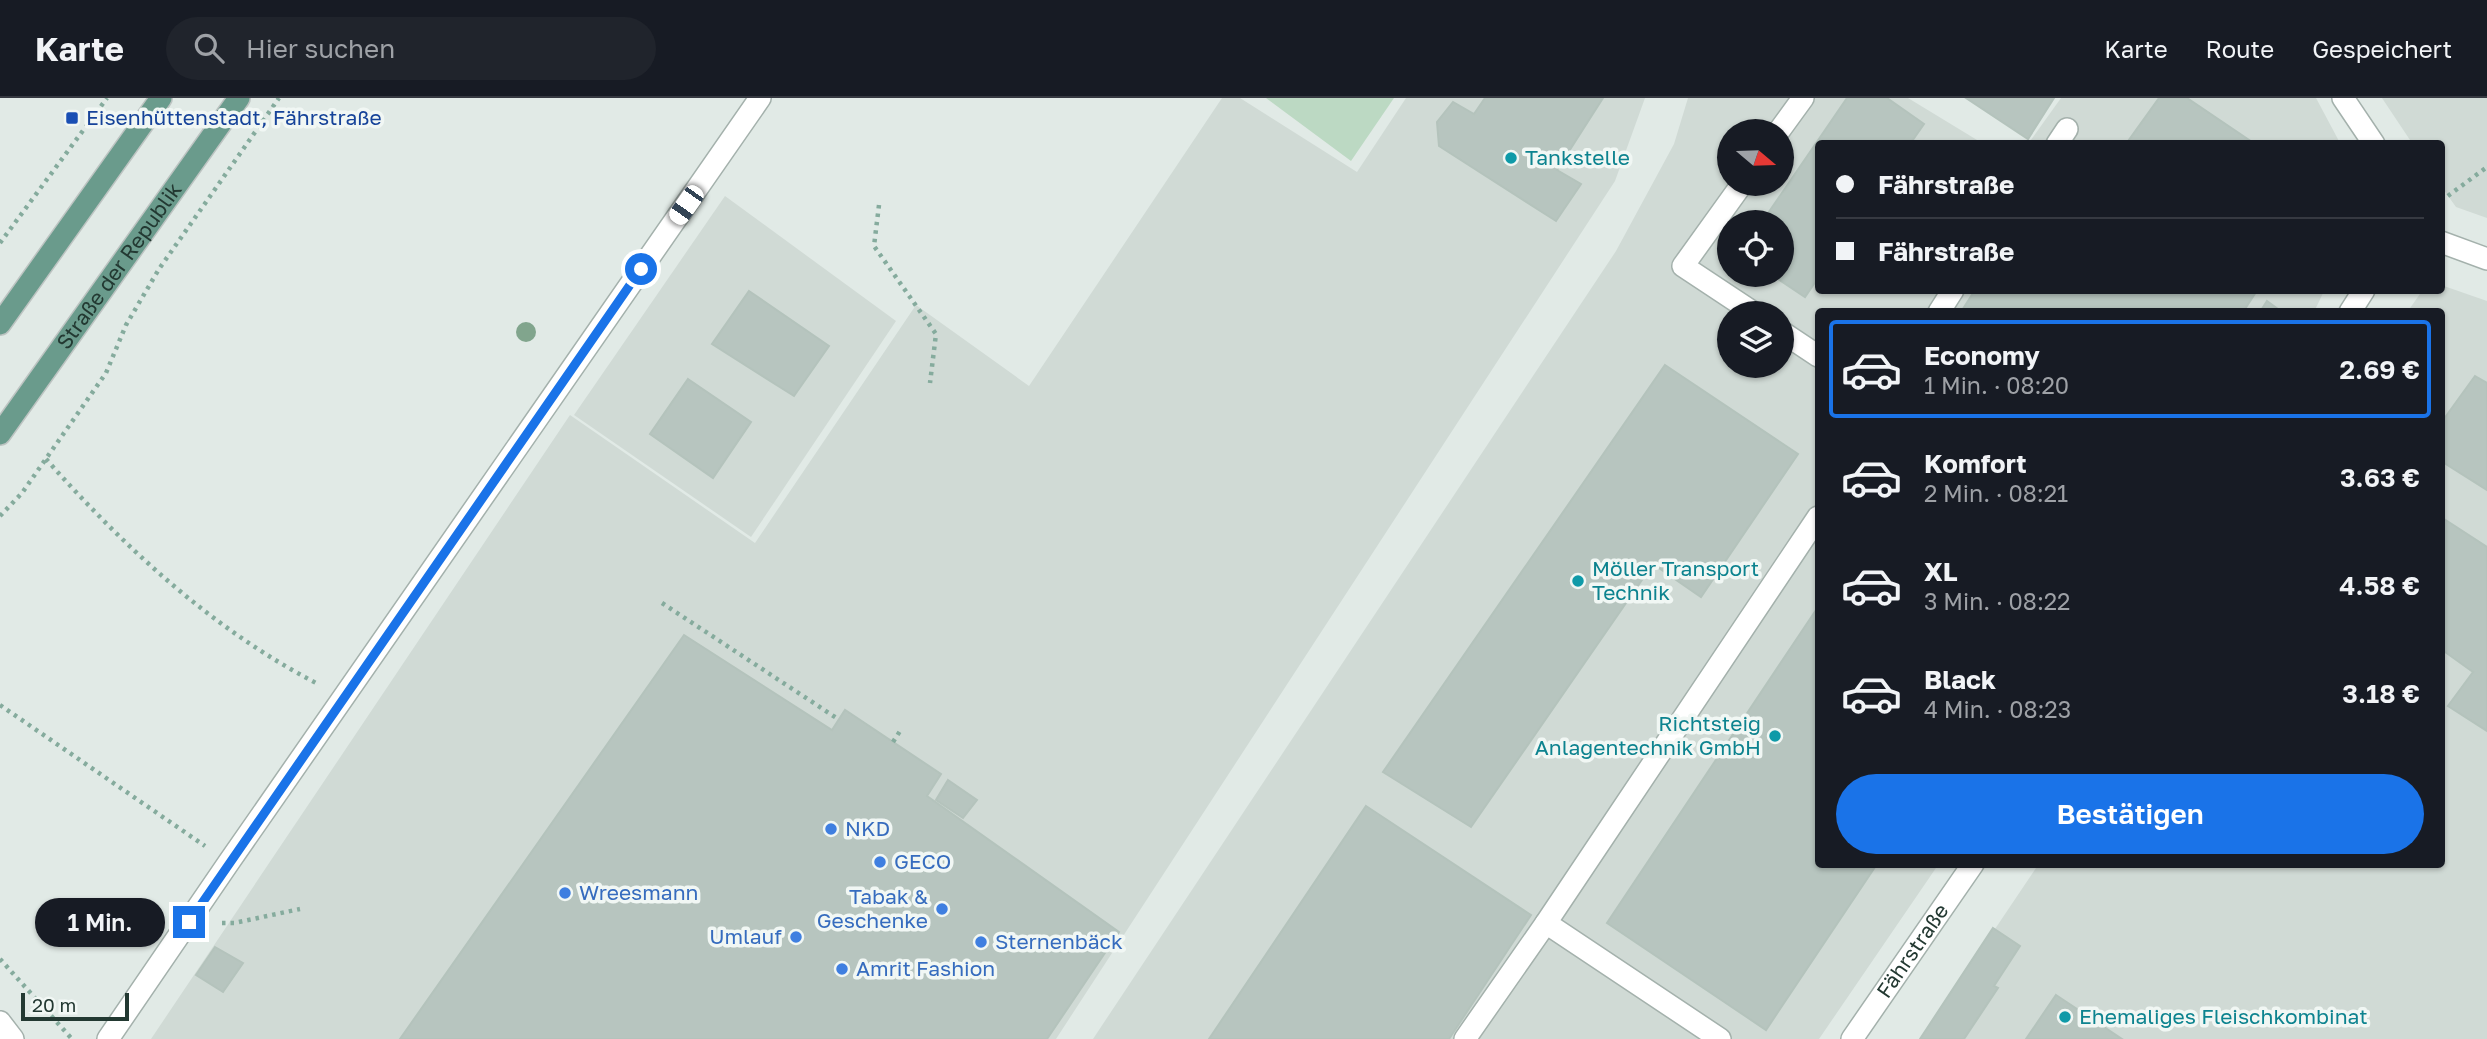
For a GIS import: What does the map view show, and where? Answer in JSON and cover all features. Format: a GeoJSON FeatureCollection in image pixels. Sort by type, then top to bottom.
{"type":"FeatureCollection","features":[{"type":"Feature","properties":{"kind":"main road"},"geometry":{"type":"LineString","coordinates":[[0,324],[160,98]]}},
{"type":"Feature","properties":{"kind":"main road","name":"Straße der Republik"},"geometry":{"type":"LineString","coordinates":[[0,434],[239,98]]}},
{"type":"Feature","properties":{"kind":"street"},"geometry":{"type":"LineString","coordinates":[[108,1039],[760,98]]}},
{"type":"Feature","properties":{"kind":"street"},"geometry":{"type":"LineString","coordinates":[[1788,119],[1803,98]]}},
{"type":"Feature","properties":{"kind":"street"},"geometry":{"type":"LineString","coordinates":[[2343,98],[2371,140]]}},
{"type":"Feature","properties":{"kind":"street"},"geometry":{"type":"LineString","coordinates":[[1733,196],[1683,266],[1736,301]]}},
{"type":"Feature","properties":{"kind":"street"},"geometry":{"type":"LineString","coordinates":[[2445,243],[2487,259]]}},
{"type":"Feature","properties":{"kind":"street"},"geometry":{"type":"LineString","coordinates":[[1794,340],[1815,354]]}},
{"type":"Feature","properties":{"kind":"street"},"geometry":{"type":"LineString","coordinates":[[1465,1039],[1546,923],[1815,521]]}},
{"type":"Feature","properties":{"kind":"street","name":"Fährstraße"},"geometry":{"type":"LineString","coordinates":[[1852,1039],[1970,868]]}},
{"type":"Feature","properties":{"kind":"street"},"geometry":{"type":"LineString","coordinates":[[1546,923],[1720,1039]]}},
{"type":"Feature","properties":{"kind":"street"},"geometry":{"type":"LineString","coordinates":[[0,1022],[13,1039]]}},
{"type":"Feature","properties":{"kind":"path"},"geometry":{"type":"LineString","coordinates":[[0,243],[107,98]]}},
{"type":"Feature","properties":{"kind":"path"},"geometry":{"type":"LineString","coordinates":[[0,516],[22,493],[106,373],[126,325],[159,269],[279,98]]}},
{"type":"Feature","properties":{"kind":"path"},"geometry":{"type":"LineString","coordinates":[[2445,198],[2487,167]]}},
{"type":"Feature","properties":{"kind":"path"},"geometry":{"type":"LineString","coordinates":[[879,205],[874,246],[936,334],[930,383]]}},
{"type":"Feature","properties":{"kind":"path"},"geometry":{"type":"LineString","coordinates":[[46,458],[82,499],[197,608],[275,662],[343,698]]}},
{"type":"Feature","properties":{"kind":"path"},"geometry":{"type":"LineString","coordinates":[[662,603],[838,719]]}},
{"type":"Feature","properties":{"kind":"path"},"geometry":{"type":"LineString","coordinates":[[0,705],[3,710],[229,862]]}},
{"type":"Feature","properties":{"kind":"path"},"geometry":{"type":"LineString","coordinates":[[893,742],[902,728]]}},
{"type":"Feature","properties":{"kind":"path"},"geometry":{"type":"LineString","coordinates":[[189,922],[234,923],[300,909]]}},
{"type":"Feature","properties":{"kind":"path"},"geometry":{"type":"LineString","coordinates":[[0,959],[72,1039]]}},
{"type":"Feature","properties":{"kind":"shaded area"},"geometry":{"type":"Polygon","coordinates":[[[1222,98],[1240,98],[1357,172],[1406,98],[1645,98],[1615,181],[1056,1039],[151,1039],[570,415],[755,543],[916,305],[1029,386],[1222,98]]]}},
{"type":"Feature","properties":{"kind":"shaded area"},"geometry":{"type":"Polygon","coordinates":[[[1688,98],[1908,98],[1977,140],[1815,140],[1815,294],[2323,294],[2316,308],[1815,308],[1815,868],[1936,868],[1819,1039],[1093,1039],[1616,251],[1674,144],[1688,98]]]}},
{"type":"Feature","properties":{"kind":"shaded area"},"geometry":{"type":"Polygon","coordinates":[[[2061,98],[2316,98],[2338,140],[2031,140],[2061,98]]]}},
{"type":"Feature","properties":{"kind":"shaded area"},"geometry":{"type":"Polygon","coordinates":[[[2382,98],[2487,98],[2487,218],[2456,207],[2445,192],[2445,140],[2410,140],[2382,98]]]}},
{"type":"Feature","properties":{"kind":"shaded area"},"geometry":{"type":"Polygon","coordinates":[[[725,196],[896,321],[751,537],[574,415],[725,196]]]}},
{"type":"Feature","properties":{"kind":"shaded area"},"geometry":{"type":"Polygon","coordinates":[[[2445,286],[2487,301],[2487,1039],[1921,1039],[2036,868],[2445,868],[2445,308],[2410,308],[2420,294],[2445,294],[2445,286]]]}},
{"type":"Feature","properties":{"kind":"green space"},"geometry":{"type":"Polygon","coordinates":[[[1266,98],[1394,98],[1351,161],[1266,98]]]}},
{"type":"Feature","properties":{"kind":"building","name":"Tankstelle"},"geometry":{"type":"Polygon","coordinates":[[[1485,98],[1603,98],[1557,170],[1581,184],[1556,221],[1439,146],[1437,122],[1453,102],[1474,114],[1485,98]]]}},
{"type":"Feature","properties":{"kind":"building"},"geometry":{"type":"Polygon","coordinates":[[[1847,98],[1887,98],[1924,124],[1913,140],[1818,140],[1847,98]]]}},
{"type":"Feature","properties":{"kind":"building"},"geometry":{"type":"Polygon","coordinates":[[[1966,98],[2054,98],[2028,139],[1966,98]]]}},
{"type":"Feature","properties":{"kind":"building"},"geometry":{"type":"Polygon","coordinates":[[[2159,98],[2187,98],[2249,140],[2129,140],[2159,98]]]}},
{"type":"Feature","properties":{"kind":"building"},"geometry":{"type":"Polygon","coordinates":[[[1815,145],[1815,282],[1805,297],[1790,287],[1794,287],[1794,210],[1770,210],[1780,196],[1794,196],[1794,175],[1815,145]]]}},
{"type":"Feature","properties":{"kind":"building"},"geometry":{"type":"Polygon","coordinates":[[[749,291],[829,346],[794,396],[712,344],[749,291]]]}},
{"type":"Feature","properties":{"kind":"building"},"geometry":{"type":"Polygon","coordinates":[[[1972,294],[2255,294],[2246,308],[1964,308],[1972,294]]]}},
{"type":"Feature","properties":{"kind":"building"},"geometry":{"type":"Polygon","coordinates":[[[2267,301],[2277,308],[2263,308],[2267,301]]]}},
{"type":"Feature","properties":{"kind":"building","name":"Möller Transport Technik"},"geometry":{"type":"Polygon","coordinates":[[[1665,365],[1798,454],[1701,597],[1653,564],[1471,827],[1383,772],[1665,365]]]}},
{"type":"Feature","properties":{"kind":"building"},"geometry":{"type":"Polygon","coordinates":[[[2475,376],[2487,383],[2487,490],[2445,464],[2445,417],[2475,376]]]}},
{"type":"Feature","properties":{"kind":"building"},"geometry":{"type":"Polygon","coordinates":[[[688,379],[751,422],[713,478],[650,434],[688,379]]]}},
{"type":"Feature","properties":{"kind":"building"},"geometry":{"type":"Polygon","coordinates":[[[2445,520],[2487,547],[2487,731],[2448,706],[2473,672],[2445,652],[2445,520]]]}},
{"type":"Feature","properties":{"kind":"building","name":"Richtsteig Anlagentechnik GmbH"},"geometry":{"type":"Polygon","coordinates":[[[1815,611],[1815,868],[1874,868],[1766,1030],[1607,923],[1815,611]]]}},
{"type":"Feature","properties":{"kind":"building"},"geometry":{"type":"Polygon","coordinates":[[[684,635],[832,730],[845,710],[941,774],[927,796],[1119,932],[1047,1039],[400,1039],[684,635]]]}},
{"type":"Feature","properties":{"kind":"building"},"geometry":{"type":"Polygon","coordinates":[[[948,780],[977,800],[963,818],[936,800],[948,780]]]}},
{"type":"Feature","properties":{"kind":"building"},"geometry":{"type":"Polygon","coordinates":[[[1366,806],[1531,915],[1449,1039],[1209,1039],[1366,806]]]}},
{"type":"Feature","properties":{"kind":"building"},"geometry":{"type":"Polygon","coordinates":[[[1993,928],[2020,946],[1994,986],[1998,988],[1964,1039],[1920,1039],[1993,928]]]}},
{"type":"Feature","properties":{"kind":"building"},"geometry":{"type":"Polygon","coordinates":[[[215,947],[243,963],[223,992],[196,975],[215,947]]]}},
{"type":"Feature","properties":{"kind":"building","name":"Ehemaliges Fleischkombinat"},"geometry":{"type":"Polygon","coordinates":[[[2056,995],[2122,1039],[2026,1039],[2056,995]]]}},
{"type":"Feature","properties":{"kind":"place","name":"Eisenhüttenstadt, Fährstraße"},"geometry":{"type":"Point","coordinates":[72,118]}},
{"type":"Feature","properties":{"kind":"place","name":"Tankstelle"},"geometry":{"type":"Point","coordinates":[1511,158]}},
{"type":"Feature","properties":{"kind":"place","name":"Möller Transport Technik"},"geometry":{"type":"Point","coordinates":[1578,581]}},
{"type":"Feature","properties":{"kind":"place","name":"Richtsteig Anlagentechnik GmbH"},"geometry":{"type":"Point","coordinates":[1775,736]}},
{"type":"Feature","properties":{"kind":"place","name":"NKD"},"geometry":{"type":"Point","coordinates":[831,829]}},
{"type":"Feature","properties":{"kind":"place","name":"GECO"},"geometry":{"type":"Point","coordinates":[880,862]}},
{"type":"Feature","properties":{"kind":"place","name":"Wreesmann"},"geometry":{"type":"Point","coordinates":[565,893]}},
{"type":"Feature","properties":{"kind":"place","name":"Tabak & Geschenke"},"geometry":{"type":"Point","coordinates":[942,909]}},
{"type":"Feature","properties":{"kind":"place","name":"Umlauf"},"geometry":{"type":"Point","coordinates":[796,937]}},
{"type":"Feature","properties":{"kind":"place","name":"Sternenbäck"},"geometry":{"type":"Point","coordinates":[981,942]}},
{"type":"Feature","properties":{"kind":"place","name":"Amrit Fashion"},"geometry":{"type":"Point","coordinates":[842,969]}},
{"type":"Feature","properties":{"kind":"place","name":"Ehemaliges Fleischkombinat"},"geometry":{"type":"Point","coordinates":[2065,1017]}},
{"type":"Feature","properties":{"kind":"route"},"geometry":{"type":"LineString","coordinates":[[189,922],[641,269]]}}]}
